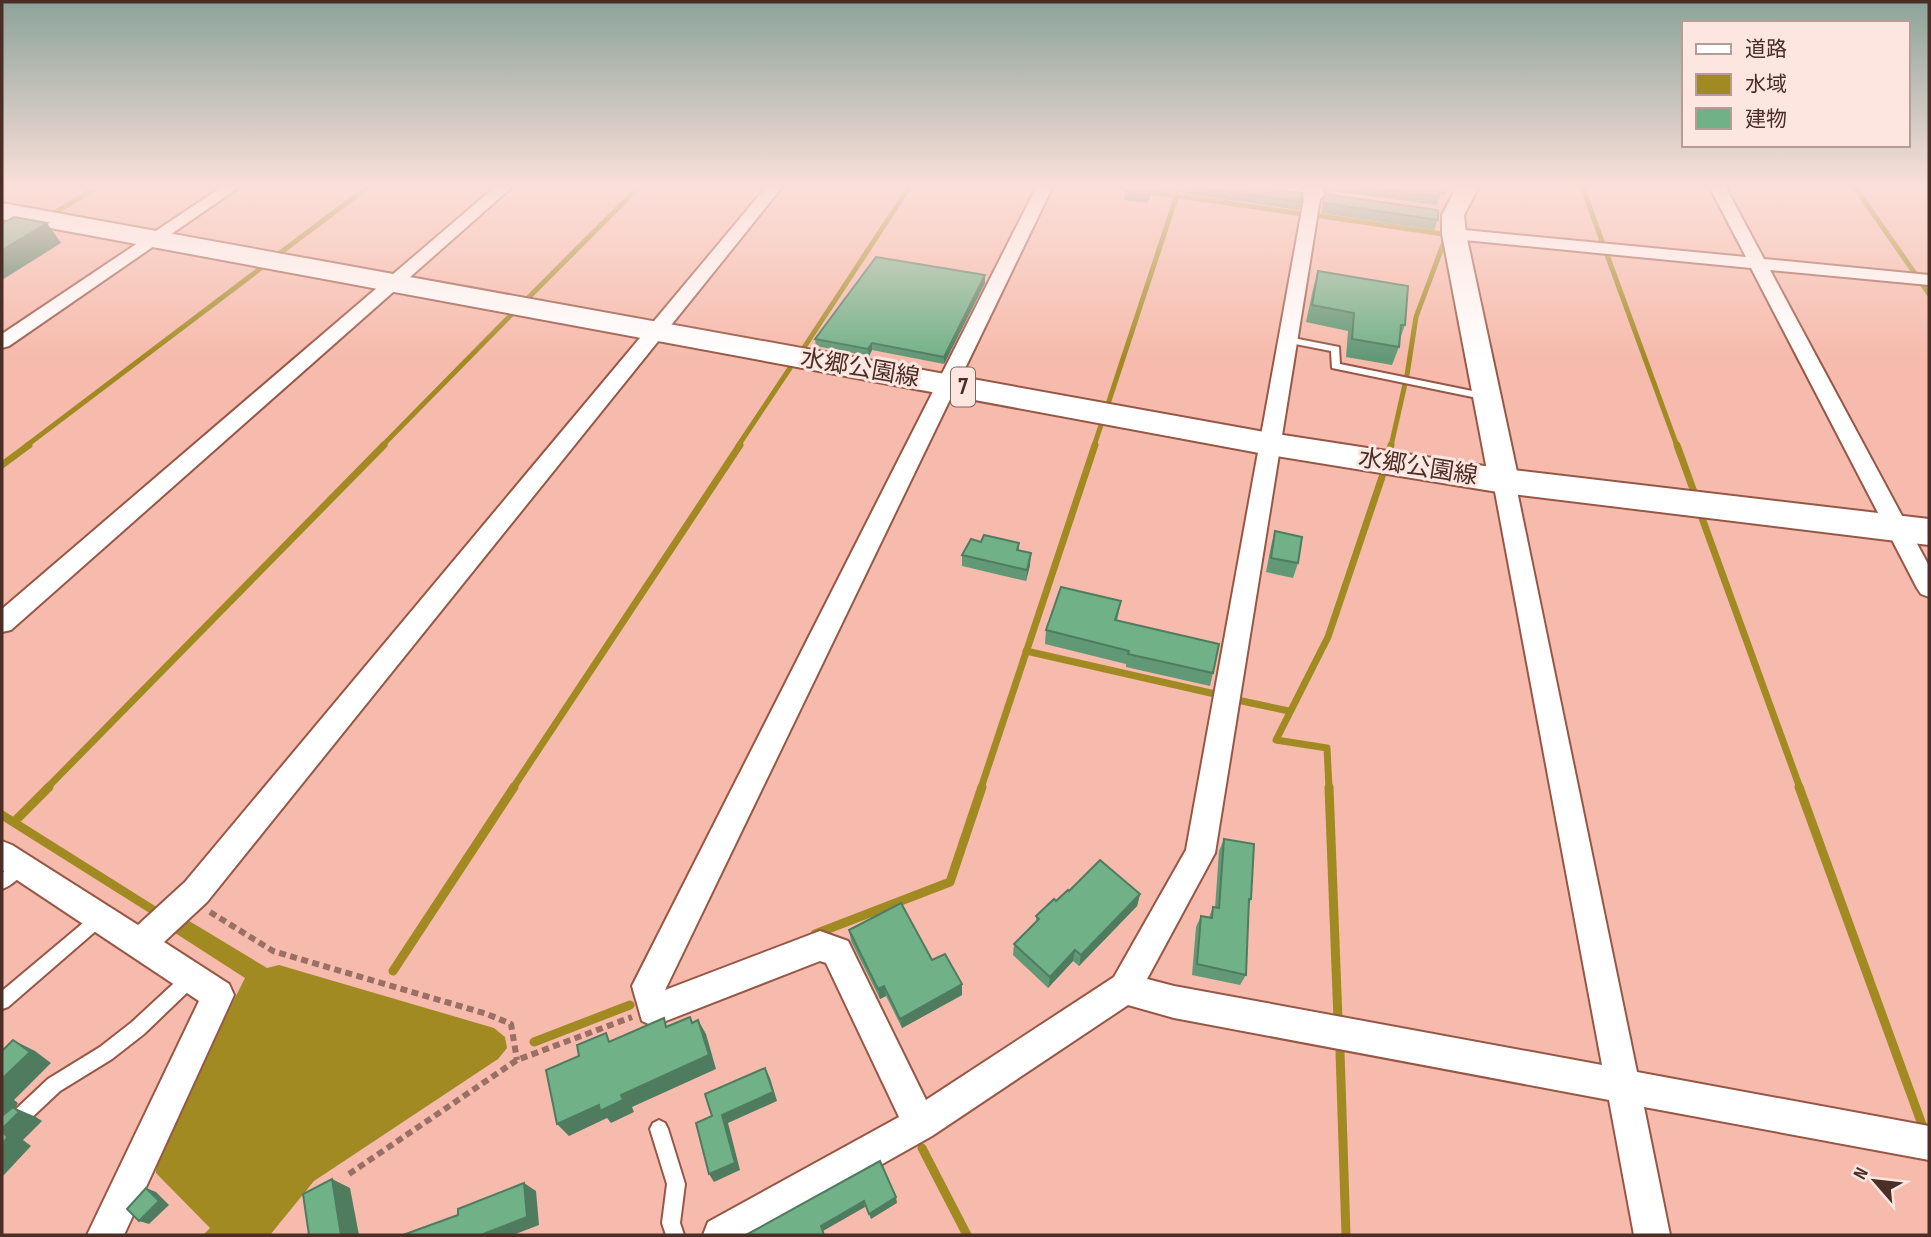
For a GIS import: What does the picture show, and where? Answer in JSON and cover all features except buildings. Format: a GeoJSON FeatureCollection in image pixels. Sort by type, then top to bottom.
{"type":"FeatureCollection","features":[{"type":"Feature","properties":{"kind":"main road","name":"水郷公園線"},"geometry":{"type":"LineString","coordinates":[[179,244],[1270,444],[1504,481],[1929,533]]}},
{"type":"Feature","properties":{"kind":"street"},"geometry":{"type":"LineString","coordinates":[[2,342],[146,244]]}},
{"type":"Feature","properties":{"kind":"street"},"geometry":{"type":"LineString","coordinates":[[2,623],[438,244]]}},
{"type":"Feature","properties":{"kind":"street"},"geometry":{"type":"LineString","coordinates":[[146,939],[186,902],[728,244]]}},
{"type":"Feature","properties":{"kind":"street"},"geometry":{"type":"LineString","coordinates":[[920,1124],[837,952],[820,946],[653,1010],[648,986],[1017,244]]}},
{"type":"Feature","properties":{"kind":"street"},"geometry":{"type":"LineString","coordinates":[[721,1235],[920,1124],[1125,988],[1200,853],[1305,244]]}},
{"type":"Feature","properties":{"kind":"street"},"geometry":{"type":"LineString","coordinates":[[1454,244],[1488,397],[1652,1235]]}},
{"type":"Feature","properties":{"kind":"street"},"geometry":{"type":"LineString","coordinates":[[1620,244],[1758,263],[1929,280]]}},
{"type":"Feature","properties":{"kind":"street"},"geometry":{"type":"LineString","coordinates":[[1748,244],[1929,588]]}},
{"type":"Feature","properties":{"kind":"street"},"geometry":{"type":"LineString","coordinates":[[8,868],[100,918],[146,939],[218,995],[106,1235]]}},
{"type":"Feature","properties":{"kind":"street"},"geometry":{"type":"LineString","coordinates":[[1125,988],[1174,1002],[1929,1143]]}},
{"type":"Feature","properties":{"kind":"lane"},"geometry":{"type":"LineString","coordinates":[[1288,340],[1336,349],[1335,366],[1488,397]]}},
{"type":"Feature","properties":{"kind":"lane"},"geometry":{"type":"LineString","coordinates":[[2,1001],[100,918]]}},
{"type":"Feature","properties":{"kind":"lane"},"geometry":{"type":"LineString","coordinates":[[21,1116],[54,1085],[106,1053],[138,1028],[192,977]]}},
{"type":"Feature","properties":{"kind":"lane"},"geometry":{"type":"LineString","coordinates":[[659,1129],[676,1184],[671,1223],[675,1235]]}},
{"type":"Feature","properties":{"kind":"path"},"geometry":{"type":"LineString","coordinates":[[186,902],[273,951],[487,1014],[511,1024],[517,1060]]}},
{"type":"Feature","properties":{"kind":"path"},"geometry":{"type":"LineString","coordinates":[[349,1174],[517,1060],[653,1010]]}},
{"type":"Feature","properties":{"kind":"water"},"geometry":{"type":"Polygon","coordinates":[[[171,910],[267,968],[279,965],[494,1028],[505,1037],[507,1048],[498,1059],[314,1181],[270,1235],[203,1235],[210,1228],[156,1173],[157,1153],[245,978],[158,922],[171,910]]]}},
{"type":"Feature","properties":{"kind":"waterway"},"geometry":{"type":"LineString","coordinates":[[280,253],[292,244]]}},
{"type":"Feature","properties":{"kind":"waterway"},"geometry":{"type":"LineString","coordinates":[[528,298],[582,244]]}},
{"type":"Feature","properties":{"kind":"waterway"},"geometry":{"type":"LineString","coordinates":[[803,349],[872,244]]}},
{"type":"Feature","properties":{"kind":"waterway"},"geometry":{"type":"LineString","coordinates":[[1108,404],[1161,244]]}},
{"type":"Feature","properties":{"kind":"waterway"},"geometry":{"type":"LineString","coordinates":[[1407,375],[1416,317],[1443,244]]}},
{"type":"Feature","properties":{"kind":"waterway"},"geometry":{"type":"LineString","coordinates":[[1894,244],[1916,275]]}},
{"type":"Feature","properties":{"kind":"waterway"},"geometry":{"type":"LineString","coordinates":[[1606,252],[1677,446]]}},
{"type":"Feature","properties":{"kind":"waterway"},"geometry":{"type":"LineString","coordinates":[[26,446],[261,268]]}},
{"type":"Feature","properties":{"kind":"waterway"},"geometry":{"type":"LineString","coordinates":[[1921,282],[1929,294]]}},
{"type":"Feature","properties":{"kind":"waterway"},"geometry":{"type":"LineString","coordinates":[[382,446],[511,315]]}},
{"type":"Feature","properties":{"kind":"waterway"},"geometry":{"type":"LineString","coordinates":[[738,446],[790,368]]}},
{"type":"Feature","properties":{"kind":"waterway"},"geometry":{"type":"LineString","coordinates":[[1391,446],[1405,384]]}},
{"type":"Feature","properties":{"kind":"waterway"},"geometry":{"type":"LineString","coordinates":[[1094,446],[1101,425]]}},
{"type":"Feature","properties":{"kind":"waterway"},"geometry":{"type":"LineString","coordinates":[[2,465],[29,445]]}},
{"type":"Feature","properties":{"kind":"waterway"},"geometry":{"type":"LineString","coordinates":[[47,788],[384,445]]}},
{"type":"Feature","properties":{"kind":"waterway"},"geometry":{"type":"LineString","coordinates":[[513,788],[740,445]]}},
{"type":"Feature","properties":{"kind":"waterway"},"geometry":{"type":"LineString","coordinates":[[1026,651],[1095,445]]}},
{"type":"Feature","properties":{"kind":"waterway"},"geometry":{"type":"LineString","coordinates":[[1389,453],[1391,445]]}},
{"type":"Feature","properties":{"kind":"waterway"},"geometry":{"type":"LineString","coordinates":[[1677,445],[1694,492]]}},
{"type":"Feature","properties":{"kind":"waterway"},"geometry":{"type":"LineString","coordinates":[[1329,788],[1327,748],[1276,740],[1328,637],[1382,477]]}},
{"type":"Feature","properties":{"kind":"waterway"},"geometry":{"type":"LineString","coordinates":[[1702,518],[1800,788]]}},
{"type":"Feature","properties":{"kind":"waterway"},"geometry":{"type":"LineString","coordinates":[[981,788],[1026,651]]}},
{"type":"Feature","properties":{"kind":"waterway"},"geometry":{"type":"LineString","coordinates":[[1026,651],[1215,694]]}},
{"type":"Feature","properties":{"kind":"waterway"},"geometry":{"type":"LineString","coordinates":[[1242,701],[1289,711]]}},
{"type":"Feature","properties":{"kind":"waterway"},"geometry":{"type":"LineString","coordinates":[[14,822],[49,787]]}},
{"type":"Feature","properties":{"kind":"waterway"},"geometry":{"type":"LineString","coordinates":[[393,971],[514,787]]}},
{"type":"Feature","properties":{"kind":"waterway"},"geometry":{"type":"LineString","coordinates":[[815,934],[950,882],[982,787]]}},
{"type":"Feature","properties":{"kind":"waterway"},"geometry":{"type":"LineString","coordinates":[[1329,787],[1338,1019]]}},
{"type":"Feature","properties":{"kind":"waterway"},"geometry":{"type":"LineString","coordinates":[[1799,787],[1924,1130]]}},
{"type":"Feature","properties":{"kind":"waterway"},"geometry":{"type":"LineString","coordinates":[[2,815],[161,915]]}},
{"type":"Feature","properties":{"kind":"waterway"},"geometry":{"type":"LineString","coordinates":[[534,1042],[630,1005]]}},
{"type":"Feature","properties":{"kind":"waterway"},"geometry":{"type":"LineString","coordinates":[[1340,1052],[1346,1235]]}},
{"type":"Feature","properties":{"kind":"waterway"},"geometry":{"type":"LineString","coordinates":[[922,1148],[967,1235]]}}]}
